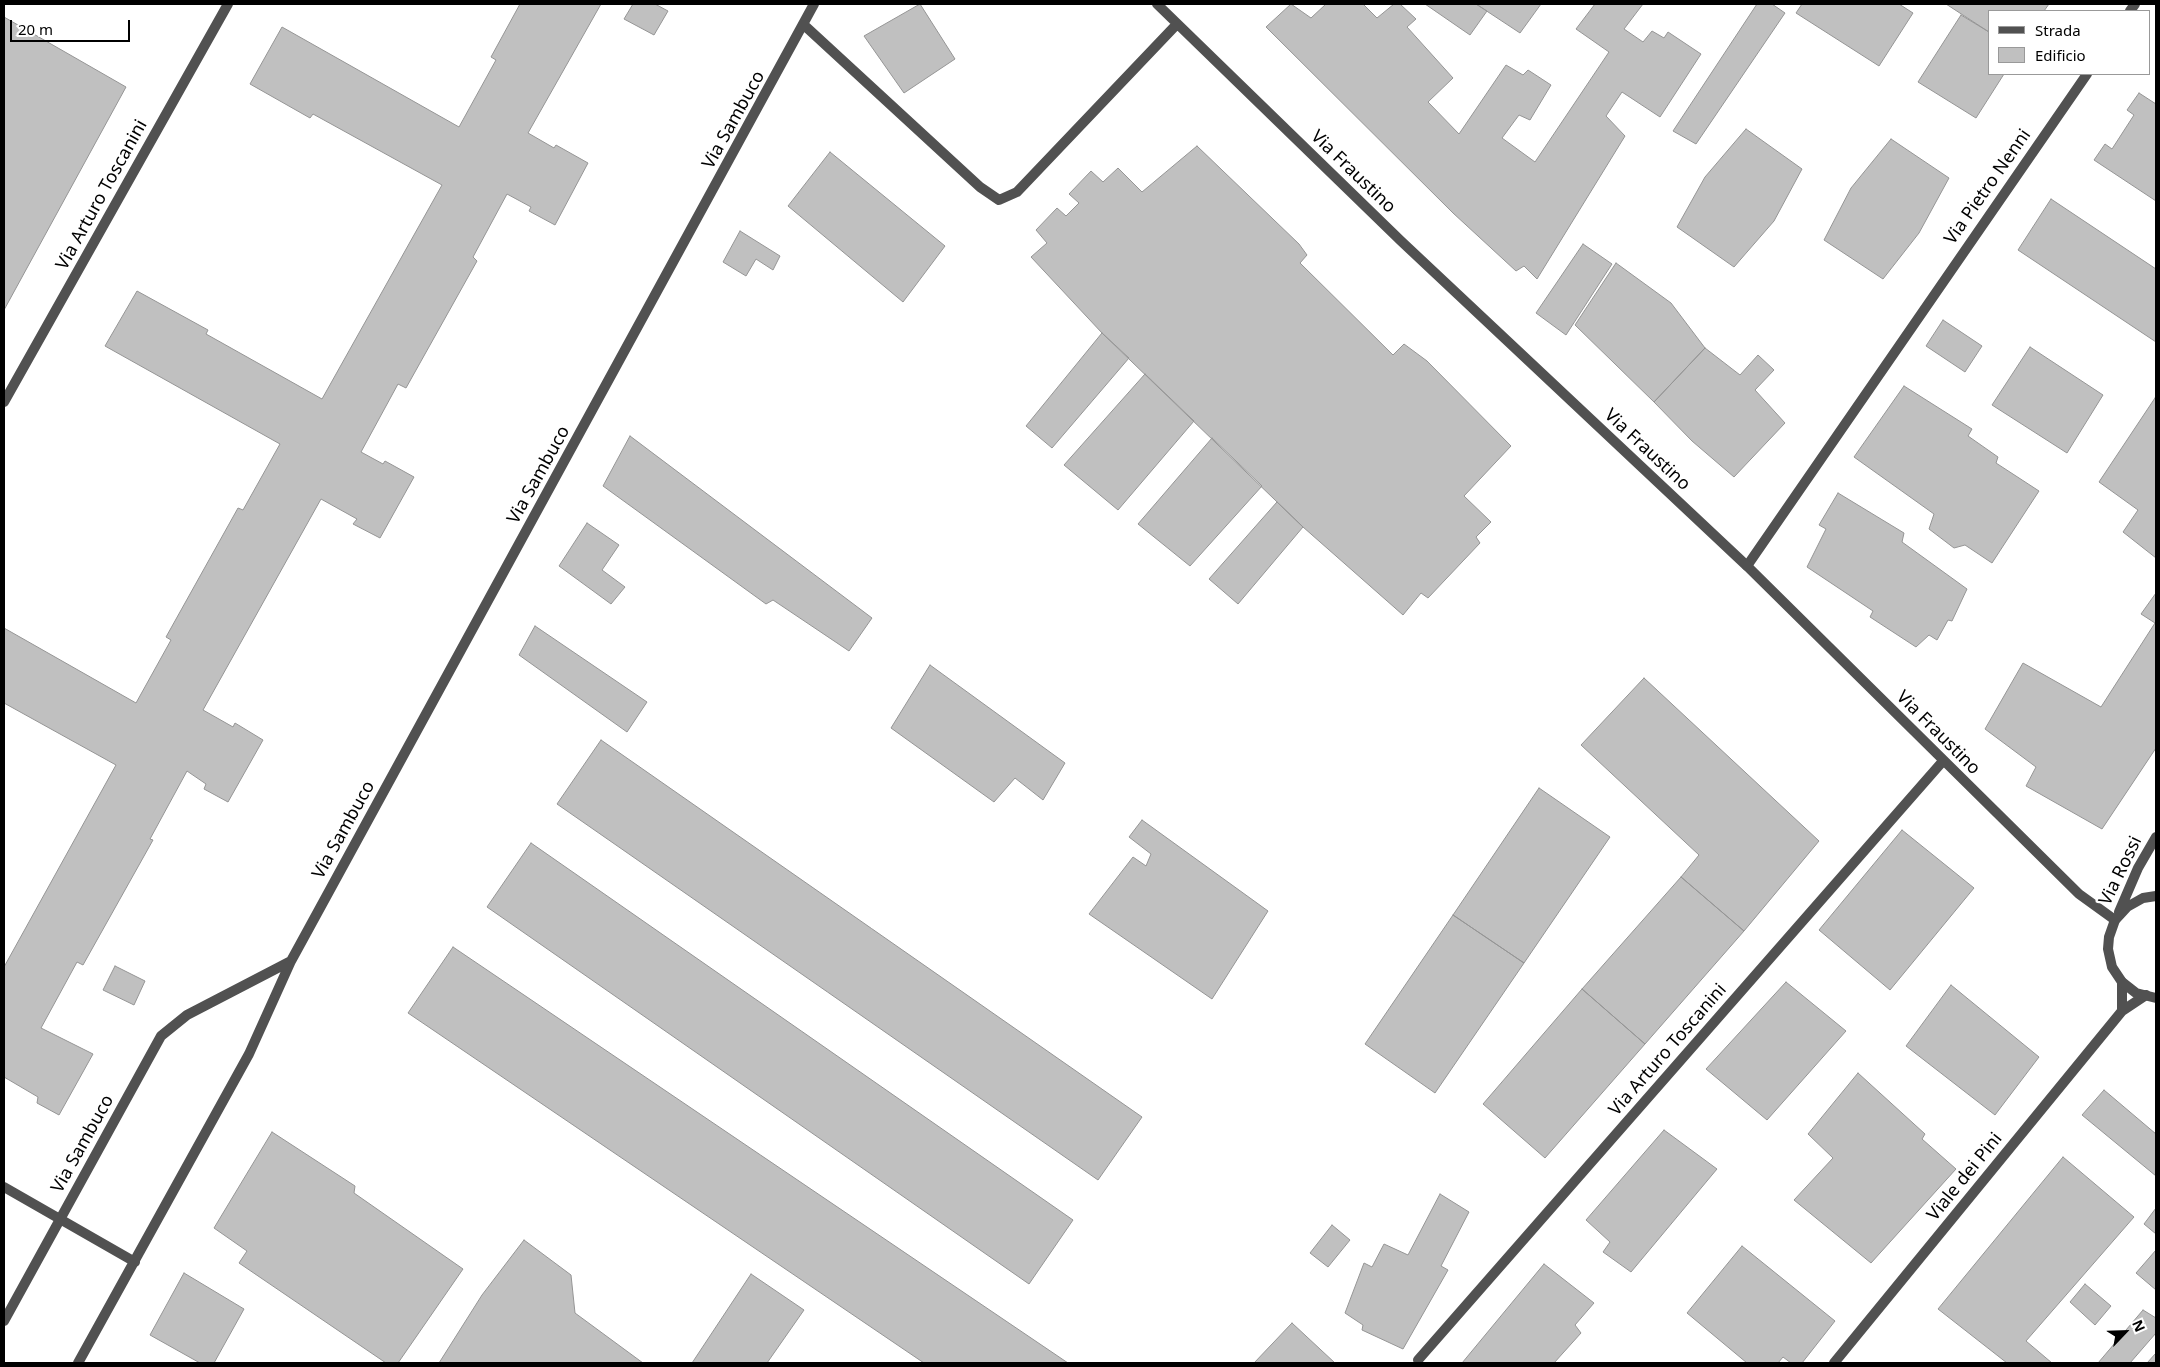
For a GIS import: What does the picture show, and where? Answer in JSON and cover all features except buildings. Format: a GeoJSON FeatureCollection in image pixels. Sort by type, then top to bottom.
{"type":"FeatureCollection","features":[{"type":"Feature","properties":{"kind":"street","name":"Via Arturo Toscanini"},"geometry":{"type":"LineString","coordinates":[[4,402],[228,4]]}},
{"type":"Feature","properties":{"kind":"street","name":"Via Sambuco"},"geometry":{"type":"LineString","coordinates":[[78,1363],[249,1054],[291,960],[814,4]]}},
{"type":"Feature","properties":{"kind":"street","name":"Via Fraustino"},"geometry":{"type":"LineString","coordinates":[[1157,4],[1401,241],[1747,566],[2079,894],[2115,920]]}},
{"type":"Feature","properties":{"kind":"street"},"geometry":{"type":"LineString","coordinates":[[804,25],[980,187],[999,200],[1017,192],[1177,24]]}},
{"type":"Feature","properties":{"kind":"street","name":"Via Pietro Nenni"},"geometry":{"type":"LineString","coordinates":[[1747,566],[2086,75]]}},
{"type":"Feature","properties":{"kind":"street","name":"Via Arturo Toscanini"},"geometry":{"type":"LineString","coordinates":[[1418,1360],[1943,761]]}},
{"type":"Feature","properties":{"kind":"street","name":"Via Rossi"},"geometry":{"type":"LineString","coordinates":[[2122,982],[2112,967],[2108,949],[2109,937],[2138,868],[2156,837]]}},
{"type":"Feature","properties":{"kind":"street"},"geometry":{"type":"LineString","coordinates":[[2115,920],[2127,907],[2142,898],[2156,896]]}},
{"type":"Feature","properties":{"kind":"street","name":"Via Sambuco"},"geometry":{"type":"LineString","coordinates":[[4,1321],[161,1036],[187,1015],[291,960]]}},
{"type":"Feature","properties":{"kind":"street"},"geometry":{"type":"LineString","coordinates":[[2122,982],[2136,993],[2153,998]]}},
{"type":"Feature","properties":{"kind":"street"},"geometry":{"type":"LineString","coordinates":[[2122,982],[2122,1011]]}},
{"type":"Feature","properties":{"kind":"street","name":"Viale dei Pini"},"geometry":{"type":"LineString","coordinates":[[1834,1363],[2122,1011],[2153,998]]}},
{"type":"Feature","properties":{"kind":"street"},"geometry":{"type":"LineString","coordinates":[[4,1187],[135,1262]]}}]}
